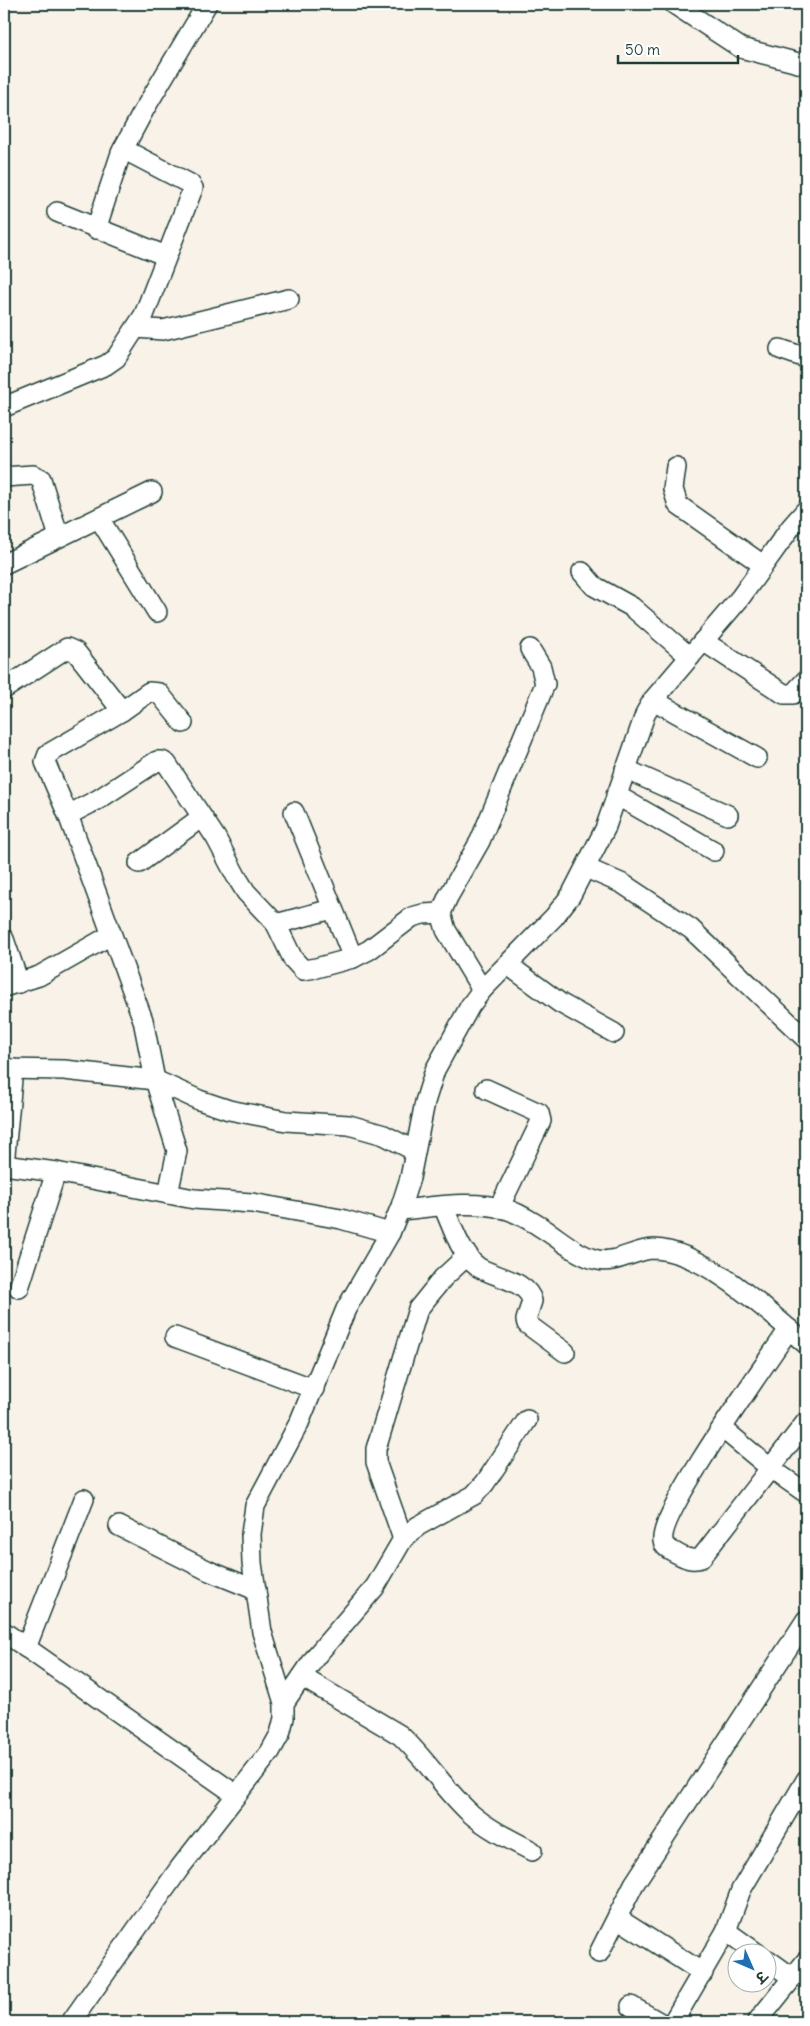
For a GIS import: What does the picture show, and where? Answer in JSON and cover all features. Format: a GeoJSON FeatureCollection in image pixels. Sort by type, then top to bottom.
{"type":"FeatureCollection","features":[{"type":"Feature","properties":{"kind":"street"},"geometry":{"type":"LineString","coordinates":[[96,229],[123,149],[207,4]]}},
{"type":"Feature","properties":{"kind":"street"},"geometry":{"type":"LineString","coordinates":[[674,4],[741,48],[806,65]]}},
{"type":"Feature","properties":{"kind":"street"},"geometry":{"type":"LineString","coordinates":[[4,407],[106,365],[116,358],[136,328],[153,294],[193,188],[190,184],[123,149]]}},
{"type":"Feature","properties":{"kind":"street"},"geometry":{"type":"LineString","coordinates":[[57,212],[166,256]]}},
{"type":"Feature","properties":{"kind":"street"},"geometry":{"type":"LineString","coordinates":[[136,328],[164,330],[289,298]]}},
{"type":"Feature","properties":{"kind":"street"},"geometry":{"type":"LineString","coordinates":[[780,349],[806,358]]}},
{"type":"Feature","properties":{"kind":"street"},"geometry":{"type":"LineString","coordinates":[[676,467],[673,489],[678,505],[763,565]]}},
{"type":"Feature","properties":{"kind":"street"},"geometry":{"type":"LineString","coordinates":[[4,477],[33,475],[41,479],[60,537]]}},
{"type":"Feature","properties":{"kind":"street"},"geometry":{"type":"LineString","coordinates":[[4,564],[152,492]]}},
{"type":"Feature","properties":{"kind":"street"},"geometry":{"type":"LineString","coordinates":[[72,2022],[179,1869],[235,1794],[270,1752],[280,1734],[284,1718],[284,1703],[262,1632],[252,1562],[251,1534],[255,1506],[299,1423],[346,1309],[390,1233],[400,1210],[434,1070],[470,1006],[482,990],[554,918],[586,868],[605,829],[646,712],[653,700],[740,598],[791,527],[806,510]]}},
{"type":"Feature","properties":{"kind":"street"},"geometry":{"type":"LineString","coordinates":[[99,518],[157,612]]}},
{"type":"Feature","properties":{"kind":"street"},"geometry":{"type":"LineString","coordinates":[[582,572],[594,586],[632,607],[690,657]]}},
{"type":"Feature","properties":{"kind":"street"},"geometry":{"type":"LineString","coordinates":[[703,641],[784,694],[793,694],[806,680]]}},
{"type":"Feature","properties":{"kind":"street"},"geometry":{"type":"LineString","coordinates":[[4,689],[67,648],[76,652],[122,710]]}},
{"type":"Feature","properties":{"kind":"street"},"geometry":{"type":"LineString","coordinates":[[482,990],[446,930],[442,913],[448,897],[480,842],[545,684],[541,667],[530,649]]}},
{"type":"Feature","properties":{"kind":"street"},"geometry":{"type":"LineString","coordinates":[[168,1194],[177,1151],[155,1080],[143,1020],[68,815],[45,758],[48,754],[150,692],[155,691],[164,698],[183,723]]}},
{"type":"Feature","properties":{"kind":"street"},"geometry":{"type":"LineString","coordinates":[[653,700],[757,758]]}},
{"type":"Feature","properties":{"kind":"street"},"geometry":{"type":"LineString","coordinates":[[68,815],[114,790],[156,761],[162,761],[167,764],[202,817],[246,892],[276,924],[293,960],[303,970],[353,958],[369,950],[412,917],[442,913]]}},
{"type":"Feature","properties":{"kind":"street"},"geometry":{"type":"LineString","coordinates":[[625,769],[728,815]]}},
{"type":"Feature","properties":{"kind":"street"},"geometry":{"type":"LineString","coordinates":[[616,795],[714,851]]}},
{"type":"Feature","properties":{"kind":"street"},"geometry":{"type":"LineString","coordinates":[[294,812],[353,958]]}},
{"type":"Feature","properties":{"kind":"street"},"geometry":{"type":"LineString","coordinates":[[139,863],[202,817]]}},
{"type":"Feature","properties":{"kind":"street"},"geometry":{"type":"LineString","coordinates":[[586,868],[623,884],[691,929],[806,1039]]}},
{"type":"Feature","properties":{"kind":"street"},"geometry":{"type":"LineString","coordinates":[[276,924],[332,910]]}},
{"type":"Feature","properties":{"kind":"street"},"geometry":{"type":"LineString","coordinates":[[4,938],[12,985],[56,967],[112,935]]}},
{"type":"Feature","properties":{"kind":"street"},"geometry":{"type":"LineString","coordinates":[[508,965],[560,1003],[614,1033]]}},
{"type":"Feature","properties":{"kind":"street"},"geometry":{"type":"LineString","coordinates":[[390,1233],[341,1219],[252,1203],[194,1199],[56,1172],[4,1165],[8,1069],[64,1070],[155,1080],[199,1100],[229,1110],[286,1121],[349,1125],[384,1135],[415,1151]]}},
{"type":"Feature","properties":{"kind":"street"},"geometry":{"type":"LineString","coordinates":[[486,1089],[532,1108],[539,1113],[541,1121],[499,1208]]}},
{"type":"Feature","properties":{"kind":"street"},"geometry":{"type":"LineString","coordinates":[[19,1288],[56,1172]]}},
{"type":"Feature","properties":{"kind":"street"},"geometry":{"type":"LineString","coordinates":[[400,1210],[483,1205],[507,1209],[584,1255],[600,1261],[653,1249],[683,1255],[710,1270],[753,1299],[806,1344]]}},
{"type":"Feature","properties":{"kind":"street"},"geometry":{"type":"LineString","coordinates":[[443,1206],[468,1255],[478,1266],[527,1290],[532,1301],[526,1320],[527,1324],[565,1352]]}},
{"type":"Feature","properties":{"kind":"street"},"geometry":{"type":"LineString","coordinates":[[403,1539],[376,1462],[376,1449],[418,1309],[443,1278],[468,1255]]}},
{"type":"Feature","properties":{"kind":"street"},"geometry":{"type":"LineString","coordinates":[[789,1329],[722,1428],[681,1493],[663,1532],[663,1543],[668,1549],[694,1560],[701,1558],[806,1422]]}},
{"type":"Feature","properties":{"kind":"street"},"geometry":{"type":"LineString","coordinates":[[175,1338],[314,1389]]}},
{"type":"Feature","properties":{"kind":"street"},"geometry":{"type":"LineString","coordinates":[[284,1703],[336,1633],[375,1587],[403,1539],[418,1526],[474,1495],[485,1483],[527,1420]]}},
{"type":"Feature","properties":{"kind":"street"},"geometry":{"type":"LineString","coordinates":[[722,1428],[770,1468],[806,1492]]}},
{"type":"Feature","properties":{"kind":"street"},"geometry":{"type":"LineString","coordinates":[[26,1648],[84,1499]]}},
{"type":"Feature","properties":{"kind":"street"},"geometry":{"type":"LineString","coordinates":[[119,1526],[209,1571],[256,1590]]}},
{"type":"Feature","properties":{"kind":"street"},"geometry":{"type":"LineString","coordinates":[[599,1953],[634,1884],[806,1620]]}},
{"type":"Feature","properties":{"kind":"street"},"geometry":{"type":"LineString","coordinates":[[4,1632],[235,1794]]}},
{"type":"Feature","properties":{"kind":"street"},"geometry":{"type":"LineString","coordinates":[[302,1677],[400,1735],[470,1813],[488,1827],[532,1851]]}},
{"type":"Feature","properties":{"kind":"street"},"geometry":{"type":"LineString","coordinates":[[673,2022],[726,1931],[741,1890],[806,1780]]}},
{"type":"Feature","properties":{"kind":"street"},"geometry":{"type":"LineString","coordinates":[[617,1918],[703,1973]]}},
{"type":"Feature","properties":{"kind":"street"},"geometry":{"type":"LineString","coordinates":[[726,1931],[744,1944]]}},
{"type":"Feature","properties":{"kind":"street"},"geometry":{"type":"LineString","coordinates":[[757,2022],[806,1961]]}},
{"type":"Feature","properties":{"kind":"street"},"geometry":{"type":"LineString","coordinates":[[778,1967],[793,1978]]}},
{"type":"Feature","properties":{"kind":"street"},"geometry":{"type":"LineString","coordinates":[[631,2006],[659,2022]]}}]}
